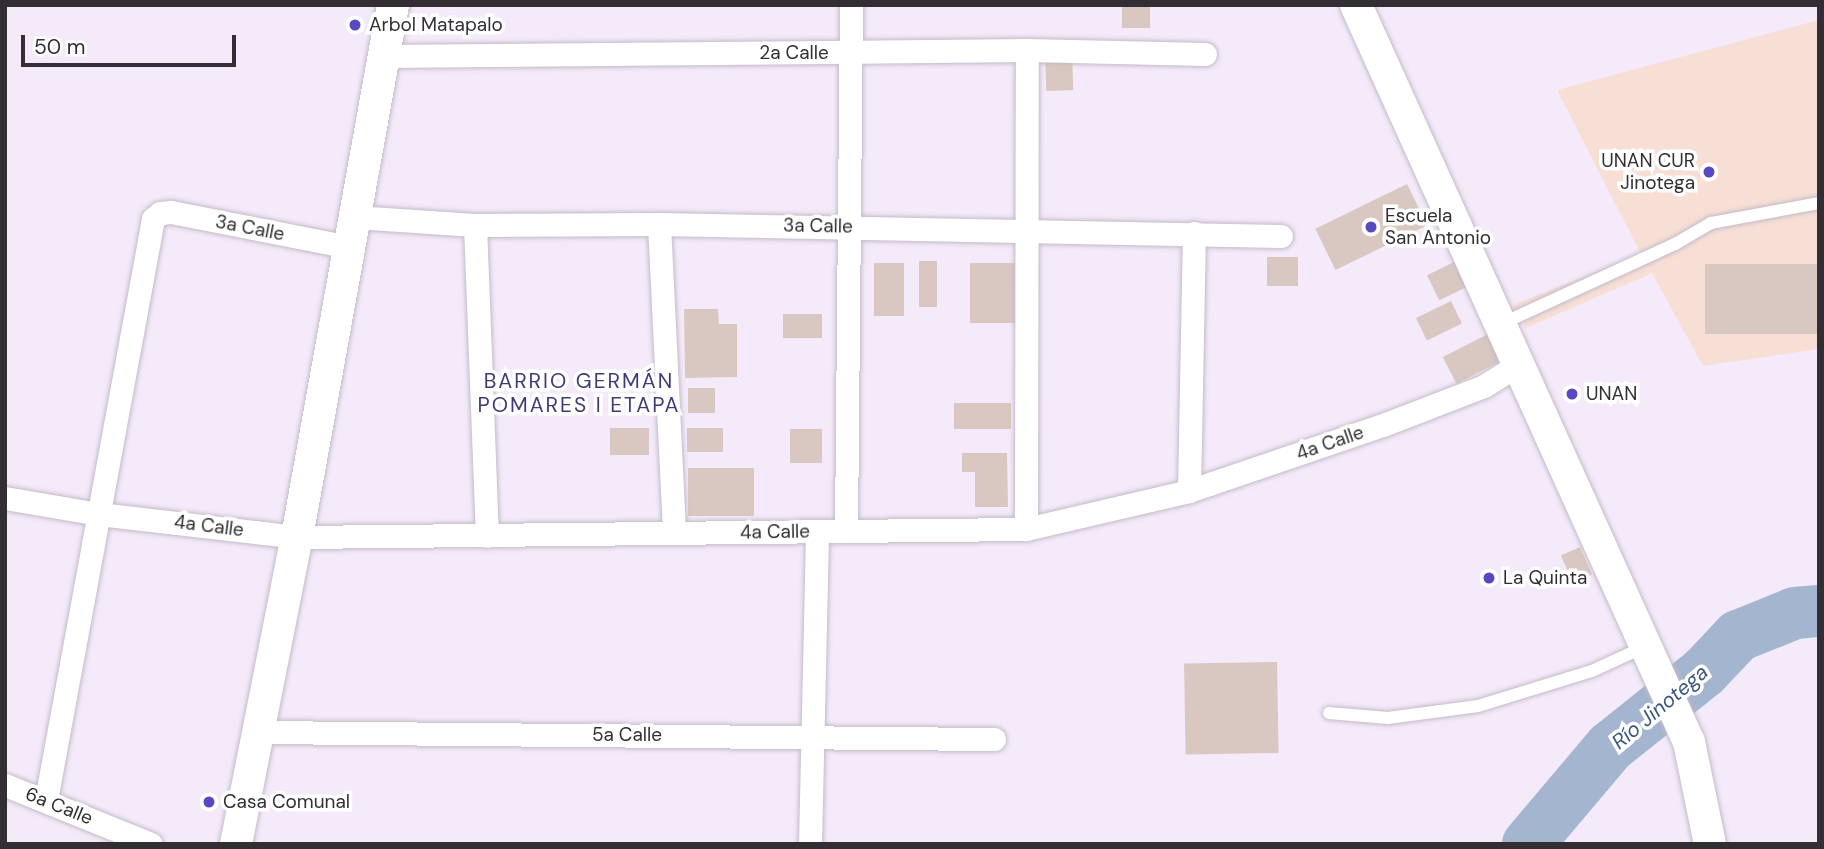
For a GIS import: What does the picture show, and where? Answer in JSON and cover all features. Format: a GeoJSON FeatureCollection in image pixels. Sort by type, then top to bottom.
{"type":"FeatureCollection","features":[{"type":"Feature","properties":{"kind":"main road"},"geometry":{"type":"LineString","coordinates":[[236,844],[297,537],[393,5]]}},
{"type":"Feature","properties":{"kind":"main road"},"geometry":{"type":"LineString","coordinates":[[1356,5],[1689,742],[1710,844]]}},
{"type":"Feature","properties":{"kind":"street"},"geometry":{"type":"LineString","coordinates":[[846,531],[851,5]]}},
{"type":"Feature","properties":{"kind":"street","name":"2a Calle"},"geometry":{"type":"LineString","coordinates":[[383,57],[1027,50],[1205,54]]}},
{"type":"Feature","properties":{"kind":"street"},"geometry":{"type":"LineString","coordinates":[[1026,529],[1027,50]]}},
{"type":"Feature","properties":{"kind":"street","name":"3a Calle"},"geometry":{"type":"LineString","coordinates":[[99,514],[153,219],[160,213],[353,232],[475,225],[659,224],[1281,236]]}},
{"type":"Feature","properties":{"kind":"street"},"geometry":{"type":"LineString","coordinates":[[659,224],[674,533]]}},
{"type":"Feature","properties":{"kind":"street"},"geometry":{"type":"LineString","coordinates":[[475,225],[487,536]]}},
{"type":"Feature","properties":{"kind":"street"},"geometry":{"type":"LineString","coordinates":[[1189,491],[1194,233]]}},
{"type":"Feature","properties":{"kind":"street","name":"4a Calle"},"geometry":{"type":"LineString","coordinates":[[5,498],[99,514],[297,537],[1026,529],[1189,491],[1383,425],[1484,386],[1519,364]]}},
{"type":"Feature","properties":{"kind":"street"},"geometry":{"type":"LineString","coordinates":[[46,800],[99,514]]}},
{"type":"Feature","properties":{"kind":"street"},"geometry":{"type":"LineString","coordinates":[[810,844],[817,531]]}},
{"type":"Feature","properties":{"kind":"street","name":"5a Calle"},"geometry":{"type":"LineString","coordinates":[[260,732],[994,739]]}},
{"type":"Feature","properties":{"kind":"street","name":"6a Calle"},"geometry":{"type":"LineString","coordinates":[[5,785],[151,844]]}},
{"type":"Feature","properties":{"kind":"lane"},"geometry":{"type":"LineString","coordinates":[[1501,324],[1675,244],[1711,223],[1819,204]]}},
{"type":"Feature","properties":{"kind":"lane"},"geometry":{"type":"LineString","coordinates":[[1329,713],[1388,718],[1478,706],[1592,671],[1650,658]]}},
{"type":"Feature","properties":{"kind":"shaded area","name":"UNAN CUR Jinotega"},"geometry":{"type":"Polygon","coordinates":[[[1819,20],[1819,349],[1703,366],[1652,273],[1526,328],[1513,305],[1641,254],[1557,90],[1819,20]]]}},
{"type":"Feature","properties":{"kind":"building"},"geometry":{"type":"Polygon","coordinates":[[[1122,5],[1150,5],[1150,28],[1122,28],[1122,5]]]}},
{"type":"Feature","properties":{"kind":"building"},"geometry":{"type":"Polygon","coordinates":[[[1072,53],[1073,90],[1046,91],[1045,54],[1072,53]]]}},
{"type":"Feature","properties":{"kind":"building","name":"Escuela San Antonio"},"geometry":{"type":"Polygon","coordinates":[[[1407,184],[1427,225],[1335,270],[1315,229],[1407,184]]]}},
{"type":"Feature","properties":{"kind":"building"},"geometry":{"type":"Polygon","coordinates":[[[1267,257],[1298,257],[1298,286],[1267,286],[1267,257]]]}},
{"type":"Feature","properties":{"kind":"building"},"geometry":{"type":"Polygon","coordinates":[[[919,261],[937,261],[937,307],[919,307],[919,261]]]}},
{"type":"Feature","properties":{"kind":"building"},"geometry":{"type":"Polygon","coordinates":[[[1454,262],[1466,287],[1439,300],[1427,275],[1454,262]]]}},
{"type":"Feature","properties":{"kind":"building"},"geometry":{"type":"Polygon","coordinates":[[[874,263],[904,263],[904,316],[874,316],[874,263]]]}},
{"type":"Feature","properties":{"kind":"building"},"geometry":{"type":"Polygon","coordinates":[[[970,263],[1015,263],[1015,323],[970,323],[970,263]]]}},
{"type":"Feature","properties":{"kind":"building"},"geometry":{"type":"Polygon","coordinates":[[[1705,264],[1819,264],[1819,334],[1705,334],[1705,264]]]}},
{"type":"Feature","properties":{"kind":"building"},"geometry":{"type":"Polygon","coordinates":[[[1451,301],[1462,323],[1427,341],[1416,318],[1451,301]]]}},
{"type":"Feature","properties":{"kind":"building"},"geometry":{"type":"Polygon","coordinates":[[[684,309],[718,309],[719,324],[737,324],[737,377],[685,378],[684,309]]]}},
{"type":"Feature","properties":{"kind":"building"},"geometry":{"type":"Polygon","coordinates":[[[783,314],[822,314],[822,338],[783,338],[783,314]]]}},
{"type":"Feature","properties":{"kind":"building"},"geometry":{"type":"Polygon","coordinates":[[[1490,333],[1504,360],[1456,384],[1443,357],[1490,333]]]}},
{"type":"Feature","properties":{"kind":"building"},"geometry":{"type":"Polygon","coordinates":[[[688,388],[715,388],[715,413],[688,413],[688,388]]]}},
{"type":"Feature","properties":{"kind":"building"},"geometry":{"type":"Polygon","coordinates":[[[954,403],[1011,403],[1011,429],[954,429],[954,403]]]}},
{"type":"Feature","properties":{"kind":"building"},"geometry":{"type":"Polygon","coordinates":[[[610,428],[649,428],[649,455],[610,455],[610,428]]]}},
{"type":"Feature","properties":{"kind":"building"},"geometry":{"type":"Polygon","coordinates":[[[687,428],[723,428],[723,452],[687,452],[687,428]]]}},
{"type":"Feature","properties":{"kind":"building"},"geometry":{"type":"Polygon","coordinates":[[[790,429],[822,429],[822,463],[790,463],[790,429]]]}},
{"type":"Feature","properties":{"kind":"building"},"geometry":{"type":"Polygon","coordinates":[[[962,453],[1007,453],[1008,507],[975,507],[975,472],[962,472],[962,453]]]}},
{"type":"Feature","properties":{"kind":"building"},"geometry":{"type":"Polygon","coordinates":[[[688,468],[754,468],[754,516],[688,516],[688,468]]]}},
{"type":"Feature","properties":{"kind":"building"},"geometry":{"type":"Polygon","coordinates":[[[1580,547],[1592,574],[1573,583],[1561,556],[1580,547]]]}},
{"type":"Feature","properties":{"kind":"building"},"geometry":{"type":"Polygon","coordinates":[[[1277,662],[1279,753],[1186,755],[1184,664],[1277,662]]]}},
{"type":"Feature","properties":{"kind":"waterway","name":"Río Jinotega"},"geometry":{"type":"LineString","coordinates":[[1528,844],[1610,747],[1704,672],[1738,636],[1795,613],[1819,611]]}},
{"type":"Feature","properties":{"kind":"place","name":"Arbol Matapalo"},"geometry":{"type":"Point","coordinates":[355,25]}},
{"type":"Feature","properties":{"kind":"place","name":"UNAN CUR Jinotega"},"geometry":{"type":"Point","coordinates":[1709,172]}},
{"type":"Feature","properties":{"kind":"place","name":"Escuela San Antonio"},"geometry":{"type":"Point","coordinates":[1371,227]}},
{"type":"Feature","properties":{"kind":"place","name":"UNAN"},"geometry":{"type":"Point","coordinates":[1572,394]}},
{"type":"Feature","properties":{"kind":"place","name":"La Quinta"},"geometry":{"type":"Point","coordinates":[1489,578]}},
{"type":"Feature","properties":{"kind":"place","name":"Casa Comunal"},"geometry":{"type":"Point","coordinates":[209,802]}},
{"type":"Feature","properties":{"kind":"district","name":"BARRIO GERMÁN POMARES I ETAPA"},"geometry":{"type":"Point","coordinates":[579,393]}}]}
